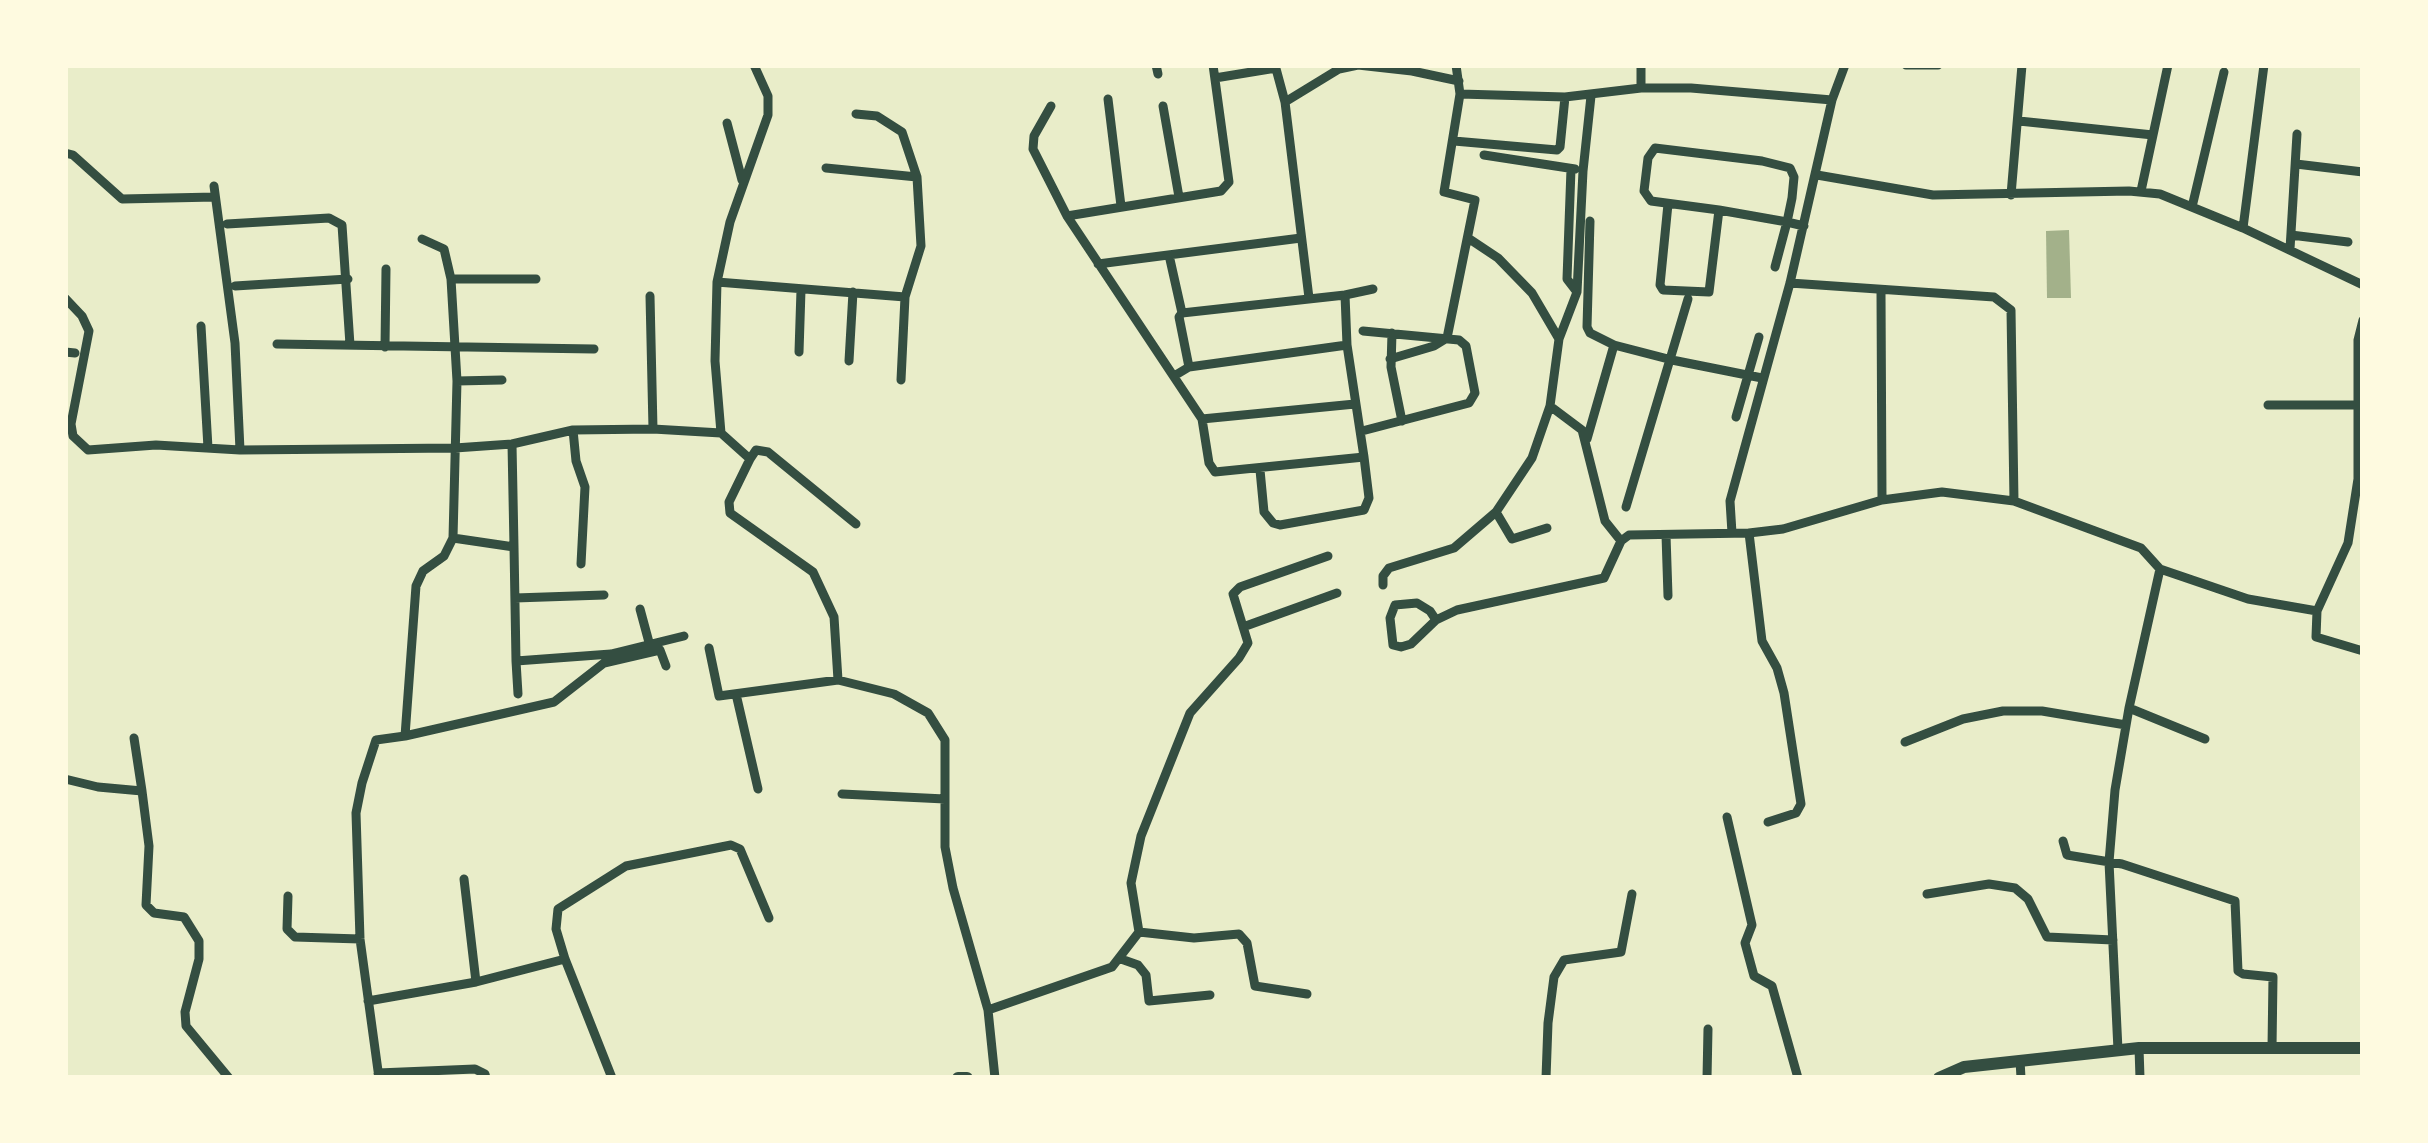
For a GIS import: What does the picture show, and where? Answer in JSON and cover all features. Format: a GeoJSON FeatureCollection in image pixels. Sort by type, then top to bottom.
{"type":"FeatureCollection","features":[{"type":"Feature","properties":{"kind":"main road"},"geometry":{"type":"LineString","coordinates":[[1939,1078],[1964,1066],[2139,1048],[2363,1048]]}},
{"type":"Feature","properties":{"kind":"main road"},"geometry":{"type":"LineString","coordinates":[[958,1078],[967,1078]]}},
{"type":"Feature","properties":{"kind":"street"},"geometry":{"type":"LineString","coordinates":[[721,432],[715,361],[717,282],[742,183],[768,114],[768,96],[754,65]]}},
{"type":"Feature","properties":{"kind":"street"},"geometry":{"type":"LineString","coordinates":[[1067,216],[1222,191],[1230,182],[1212,65]]}},
{"type":"Feature","properties":{"kind":"street"},"geometry":{"type":"LineString","coordinates":[[1285,102],[1339,69],[1358,65],[1412,70],[1459,81]]}},
{"type":"Feature","properties":{"kind":"street"},"geometry":{"type":"LineString","coordinates":[[1390,359],[1434,346],[1447,338],[1475,200],[1444,192],[1460,94],[1456,65]]}},
{"type":"Feature","properties":{"kind":"street"},"geometry":{"type":"LineString","coordinates":[[1640,65],[1642,88]]}},
{"type":"Feature","properties":{"kind":"street"},"geometry":{"type":"LineString","coordinates":[[1732,533],[1730,501],[1790,283],[1832,100],[1845,65]]}},
{"type":"Feature","properties":{"kind":"street"},"geometry":{"type":"LineString","coordinates":[[1906,65],[1938,65]]}},
{"type":"Feature","properties":{"kind":"street"},"geometry":{"type":"LineString","coordinates":[[2011,195],[2022,65]]}},
{"type":"Feature","properties":{"kind":"street"},"geometry":{"type":"LineString","coordinates":[[2142,191],[2168,65]]}},
{"type":"Feature","properties":{"kind":"street"},"geometry":{"type":"LineString","coordinates":[[2243,228],[2264,65]]}},
{"type":"Feature","properties":{"kind":"street"},"geometry":{"type":"LineString","coordinates":[[1215,78],[1275,67],[1285,102],[1309,298]]}},
{"type":"Feature","properties":{"kind":"street"},"geometry":{"type":"LineString","coordinates":[[2192,207],[2224,72]]}},
{"type":"Feature","properties":{"kind":"street"},"geometry":{"type":"LineString","coordinates":[[1460,94],[1565,97],[1642,88],[1692,88],[1832,100]]}},
{"type":"Feature","properties":{"kind":"street"},"geometry":{"type":"LineString","coordinates":[[1383,585],[1388,568],[1454,548],[1496,512],[1532,458],[1550,406],[1559,339],[1577,292],[1590,96]]}},
{"type":"Feature","properties":{"kind":"street"},"geometry":{"type":"LineString","coordinates":[[1454,141],[1557,150],[1565,97]]}},
{"type":"Feature","properties":{"kind":"street"},"geometry":{"type":"LineString","coordinates":[[1108,99],[1121,206]]}},
{"type":"Feature","properties":{"kind":"street"},"geometry":{"type":"LineString","coordinates":[[1050,106],[1034,136],[1033,149],[1067,216],[1202,419],[1209,462],[1216,472],[1364,457]]}},
{"type":"Feature","properties":{"kind":"street"},"geometry":{"type":"LineString","coordinates":[[1163,106],[1178,197]]}},
{"type":"Feature","properties":{"kind":"street"},"geometry":{"type":"LineString","coordinates":[[856,114],[877,116],[902,132],[917,176],[921,246],[905,297],[900,380]]}},
{"type":"Feature","properties":{"kind":"street"},"geometry":{"type":"LineString","coordinates":[[2020,121],[2153,135]]}},
{"type":"Feature","properties":{"kind":"street"},"geometry":{"type":"LineString","coordinates":[[726,123],[742,183]]}},
{"type":"Feature","properties":{"kind":"street"},"geometry":{"type":"LineString","coordinates":[[2290,249],[2297,134]]}},
{"type":"Feature","properties":{"kind":"street"},"geometry":{"type":"LineString","coordinates":[[1775,268],[1787,222],[1794,176],[1790,168],[1655,148],[1648,158],[1644,191],[1650,201],[1719,210],[1787,222],[1804,226]]}},
{"type":"Feature","properties":{"kind":"street"},"geometry":{"type":"LineString","coordinates":[[65,153],[122,199],[214,191],[235,343],[240,450]]}},
{"type":"Feature","properties":{"kind":"street"},"geometry":{"type":"LineString","coordinates":[[1484,155],[1583,170]]}},
{"type":"Feature","properties":{"kind":"street"},"geometry":{"type":"LineString","coordinates":[[2296,164],[2363,172]]}},
{"type":"Feature","properties":{"kind":"street"},"geometry":{"type":"LineString","coordinates":[[826,168],[917,176]]}},
{"type":"Feature","properties":{"kind":"street"},"geometry":{"type":"LineString","coordinates":[[1571,169],[1567,279],[1577,292]]}},
{"type":"Feature","properties":{"kind":"street"},"geometry":{"type":"LineString","coordinates":[[1817,175],[1933,195],[2142,191],[2243,228],[2363,285]]}},
{"type":"Feature","properties":{"kind":"street"},"geometry":{"type":"LineString","coordinates":[[1668,204],[1660,285],[1663,290],[1709,292],[1719,210]]}},
{"type":"Feature","properties":{"kind":"street"},"geometry":{"type":"LineString","coordinates":[[227,224],[338,220],[345,232],[350,345]]}},
{"type":"Feature","properties":{"kind":"street"},"geometry":{"type":"LineString","coordinates":[[1590,221],[1587,327],[1595,337],[1672,360],[1762,378]]}},
{"type":"Feature","properties":{"kind":"street"},"geometry":{"type":"LineString","coordinates":[[2291,235],[2348,242]]}},
{"type":"Feature","properties":{"kind":"street"},"geometry":{"type":"LineString","coordinates":[[405,736],[416,586],[423,571],[444,556],[453,538],[457,381],[451,279],[444,249],[422,238]]}},
{"type":"Feature","properties":{"kind":"street"},"geometry":{"type":"LineString","coordinates":[[1098,264],[1301,238]]}},
{"type":"Feature","properties":{"kind":"street"},"geometry":{"type":"LineString","coordinates":[[1468,238],[1498,258],[1532,293],[1559,339]]}},
{"type":"Feature","properties":{"kind":"street"},"geometry":{"type":"LineString","coordinates":[[1169,254],[1190,366]]}},
{"type":"Feature","properties":{"kind":"street"},"geometry":{"type":"LineString","coordinates":[[385,347],[386,269]]}},
{"type":"Feature","properties":{"kind":"street"},"geometry":{"type":"LineString","coordinates":[[236,286],[348,279]]}},
{"type":"Feature","properties":{"kind":"street"},"geometry":{"type":"LineString","coordinates":[[451,279],[536,279]]}},
{"type":"Feature","properties":{"kind":"street"},"geometry":{"type":"LineString","coordinates":[[717,282],[905,297]]}},
{"type":"Feature","properties":{"kind":"street"},"geometry":{"type":"LineString","coordinates":[[1790,283],[1994,297],[2011,310],[2014,502]]}},
{"type":"Feature","properties":{"kind":"street"},"geometry":{"type":"LineString","coordinates":[[1182,313],[1373,289]]}},
{"type":"Feature","properties":{"kind":"street"},"geometry":{"type":"LineString","coordinates":[[799,352],[801,290]]}},
{"type":"Feature","properties":{"kind":"street"},"geometry":{"type":"LineString","coordinates":[[850,361],[853,292]]}},
{"type":"Feature","properties":{"kind":"street"},"geometry":{"type":"LineString","coordinates":[[1881,292],[1882,500]]}},
{"type":"Feature","properties":{"kind":"street"},"geometry":{"type":"LineString","coordinates":[[1260,470],[1264,512],[1272,524],[1364,510],[1370,498],[1354,404],[1345,295]]}},
{"type":"Feature","properties":{"kind":"street"},"geometry":{"type":"LineString","coordinates":[[650,296],[653,429]]}},
{"type":"Feature","properties":{"kind":"street"},"geometry":{"type":"LineString","coordinates":[[65,298],[89,330],[71,424],[80,445],[88,450],[156,445],[240,450],[455,448],[512,444],[574,430],[653,429],[721,432],[750,459]]}},
{"type":"Feature","properties":{"kind":"street"},"geometry":{"type":"LineString","coordinates":[[1626,507],[1688,299]]}},
{"type":"Feature","properties":{"kind":"street"},"geometry":{"type":"LineString","coordinates":[[2363,320],[2358,340],[2358,479],[2348,543],[2318,611],[2316,637],[2363,651]]}},
{"type":"Feature","properties":{"kind":"street"},"geometry":{"type":"LineString","coordinates":[[201,326],[208,448]]}},
{"type":"Feature","properties":{"kind":"street"},"geometry":{"type":"LineString","coordinates":[[1362,431],[1469,403],[1475,393],[1466,346],[1447,338],[1364,331]]}},
{"type":"Feature","properties":{"kind":"street"},"geometry":{"type":"LineString","coordinates":[[1392,333],[1390,359],[1402,421]]}},
{"type":"Feature","properties":{"kind":"street"},"geometry":{"type":"LineString","coordinates":[[1736,417],[1759,336]]}},
{"type":"Feature","properties":{"kind":"street"},"geometry":{"type":"LineString","coordinates":[[276,344],[594,349]]}},
{"type":"Feature","properties":{"kind":"street"},"geometry":{"type":"LineString","coordinates":[[1587,439],[1614,345]]}},
{"type":"Feature","properties":{"kind":"street"},"geometry":{"type":"LineString","coordinates":[[1174,376],[1190,366],[1347,346]]}},
{"type":"Feature","properties":{"kind":"street"},"geometry":{"type":"LineString","coordinates":[[457,381],[502,380]]}},
{"type":"Feature","properties":{"kind":"street"},"geometry":{"type":"LineString","coordinates":[[1202,419],[1354,404]]}},
{"type":"Feature","properties":{"kind":"street"},"geometry":{"type":"LineString","coordinates":[[1550,406],[1582,430],[1605,521],[1621,541]]}},
{"type":"Feature","properties":{"kind":"street"},"geometry":{"type":"LineString","coordinates":[[2268,406],[2359,406]]}},
{"type":"Feature","properties":{"kind":"street"},"geometry":{"type":"LineString","coordinates":[[574,430],[577,466],[585,487],[582,564]]}},
{"type":"Feature","properties":{"kind":"street"},"geometry":{"type":"LineString","coordinates":[[512,444],[518,694]]}},
{"type":"Feature","properties":{"kind":"street"},"geometry":{"type":"LineString","coordinates":[[838,680],[834,616],[813,572],[730,513],[729,502],[756,450],[768,452],[856,524]]}},
{"type":"Feature","properties":{"kind":"street"},"geometry":{"type":"LineString","coordinates":[[1436,620],[1430,610],[1418,603],[1396,605],[1390,618],[1394,645],[1411,644],[1436,620],[1458,610],[1604,578],[1621,541],[1629,535],[1783,529],[1882,500],[1942,492],[2014,502],[2141,548],[2160,568],[2248,599],[2318,611]]}},
{"type":"Feature","properties":{"kind":"street"},"geometry":{"type":"LineString","coordinates":[[1496,512],[1512,539],[1547,528]]}},
{"type":"Feature","properties":{"kind":"street"},"geometry":{"type":"LineString","coordinates":[[1748,533],[1762,641],[1778,668],[1784,693],[1801,804],[1796,813],[1768,822]]}},
{"type":"Feature","properties":{"kind":"street"},"geometry":{"type":"LineString","coordinates":[[1666,536],[1668,596]]}},
{"type":"Feature","properties":{"kind":"street"},"geometry":{"type":"LineString","coordinates":[[453,538],[514,547]]}},
{"type":"Feature","properties":{"kind":"street"},"geometry":{"type":"LineString","coordinates":[[988,1010],[1112,967],[1121,959],[1139,932],[1131,882],[1141,836],[1190,713],[1248,643],[1232,594],[1240,587],[1328,556]]}},
{"type":"Feature","properties":{"kind":"street"},"geometry":{"type":"LineString","coordinates":[[2118,1050],[2109,862],[2115,790],[2160,568]]}},
{"type":"Feature","properties":{"kind":"street"},"geometry":{"type":"LineString","coordinates":[[1243,627],[1337,593]]}},
{"type":"Feature","properties":{"kind":"street"},"geometry":{"type":"LineString","coordinates":[[515,598],[604,595]]}},
{"type":"Feature","properties":{"kind":"street"},"geometry":{"type":"LineString","coordinates":[[640,609],[650,646]]}},
{"type":"Feature","properties":{"kind":"street"},"geometry":{"type":"LineString","coordinates":[[516,662],[611,654],[684,636]]}},
{"type":"Feature","properties":{"kind":"street"},"geometry":{"type":"LineString","coordinates":[[709,648],[718,695],[838,680],[894,694],[928,713],[945,740],[945,847],[988,1010],[995,1078]]}},
{"type":"Feature","properties":{"kind":"street"},"geometry":{"type":"LineString","coordinates":[[486,1078],[475,1069],[376,1076],[360,939],[356,813],[376,740],[554,702],[604,663],[660,650],[666,666]]}},
{"type":"Feature","properties":{"kind":"street"},"geometry":{"type":"LineString","coordinates":[[736,694],[758,788]]}},
{"type":"Feature","properties":{"kind":"street"},"geometry":{"type":"LineString","coordinates":[[2129,708],[2205,739]]}},
{"type":"Feature","properties":{"kind":"street"},"geometry":{"type":"LineString","coordinates":[[1904,742],[1962,718],[2003,711],[2042,711],[2126,725]]}},
{"type":"Feature","properties":{"kind":"street"},"geometry":{"type":"LineString","coordinates":[[134,738],[149,846],[146,905],[154,913],[184,918],[199,941],[199,959],[185,1012],[186,1026],[229,1078]]}},
{"type":"Feature","properties":{"kind":"street"},"geometry":{"type":"LineString","coordinates":[[65,779],[142,791]]}},
{"type":"Feature","properties":{"kind":"street"},"geometry":{"type":"LineString","coordinates":[[842,794],[945,798]]}},
{"type":"Feature","properties":{"kind":"street"},"geometry":{"type":"LineString","coordinates":[[1727,817],[1752,925],[1744,943],[1754,976],[1772,986],[1798,1078]]}},
{"type":"Feature","properties":{"kind":"street"},"geometry":{"type":"LineString","coordinates":[[2063,841],[2068,854],[2109,862],[2235,901],[2238,971],[2273,978],[2272,1048]]}},
{"type":"Feature","properties":{"kind":"street"},"geometry":{"type":"LineString","coordinates":[[612,1078],[565,958],[556,929],[558,909],[626,866],[730,845],[740,849],[769,918]]}},
{"type":"Feature","properties":{"kind":"street"},"geometry":{"type":"LineString","coordinates":[[464,879],[476,982]]}},
{"type":"Feature","properties":{"kind":"street"},"geometry":{"type":"LineString","coordinates":[[1927,894],[1989,884],[2015,888],[2028,900],[2047,937],[2113,940]]}},
{"type":"Feature","properties":{"kind":"street"},"geometry":{"type":"LineString","coordinates":[[1546,1078],[1554,977],[1564,960],[1621,952],[1632,894]]}},
{"type":"Feature","properties":{"kind":"street"},"geometry":{"type":"LineString","coordinates":[[288,896],[287,929],[295,937],[360,939]]}},
{"type":"Feature","properties":{"kind":"street"},"geometry":{"type":"LineString","coordinates":[[1139,932],[1194,938],[1239,934],[1247,943],[1255,986],[1307,994]]}},
{"type":"Feature","properties":{"kind":"street"},"geometry":{"type":"LineString","coordinates":[[368,1000],[476,982],[565,958]]}},
{"type":"Feature","properties":{"kind":"street"},"geometry":{"type":"LineString","coordinates":[[1121,959],[1138,965],[1146,975],[1149,1001],[1210,996]]}},
{"type":"Feature","properties":{"kind":"street"},"geometry":{"type":"LineString","coordinates":[[1707,1078],[1708,1029]]}},
{"type":"Feature","properties":{"kind":"street"},"geometry":{"type":"LineString","coordinates":[[2139,1048],[2140,1078]]}},
{"type":"Feature","properties":{"kind":"street"},"geometry":{"type":"LineString","coordinates":[[2020,1060],[2021,1078]]}},
{"type":"Feature","properties":{"kind":"shaded area"},"geometry":{"type":"Polygon","coordinates":[[[2069,230],[2071,298],[2047,298],[2046,231],[2069,230]]]}}]}
